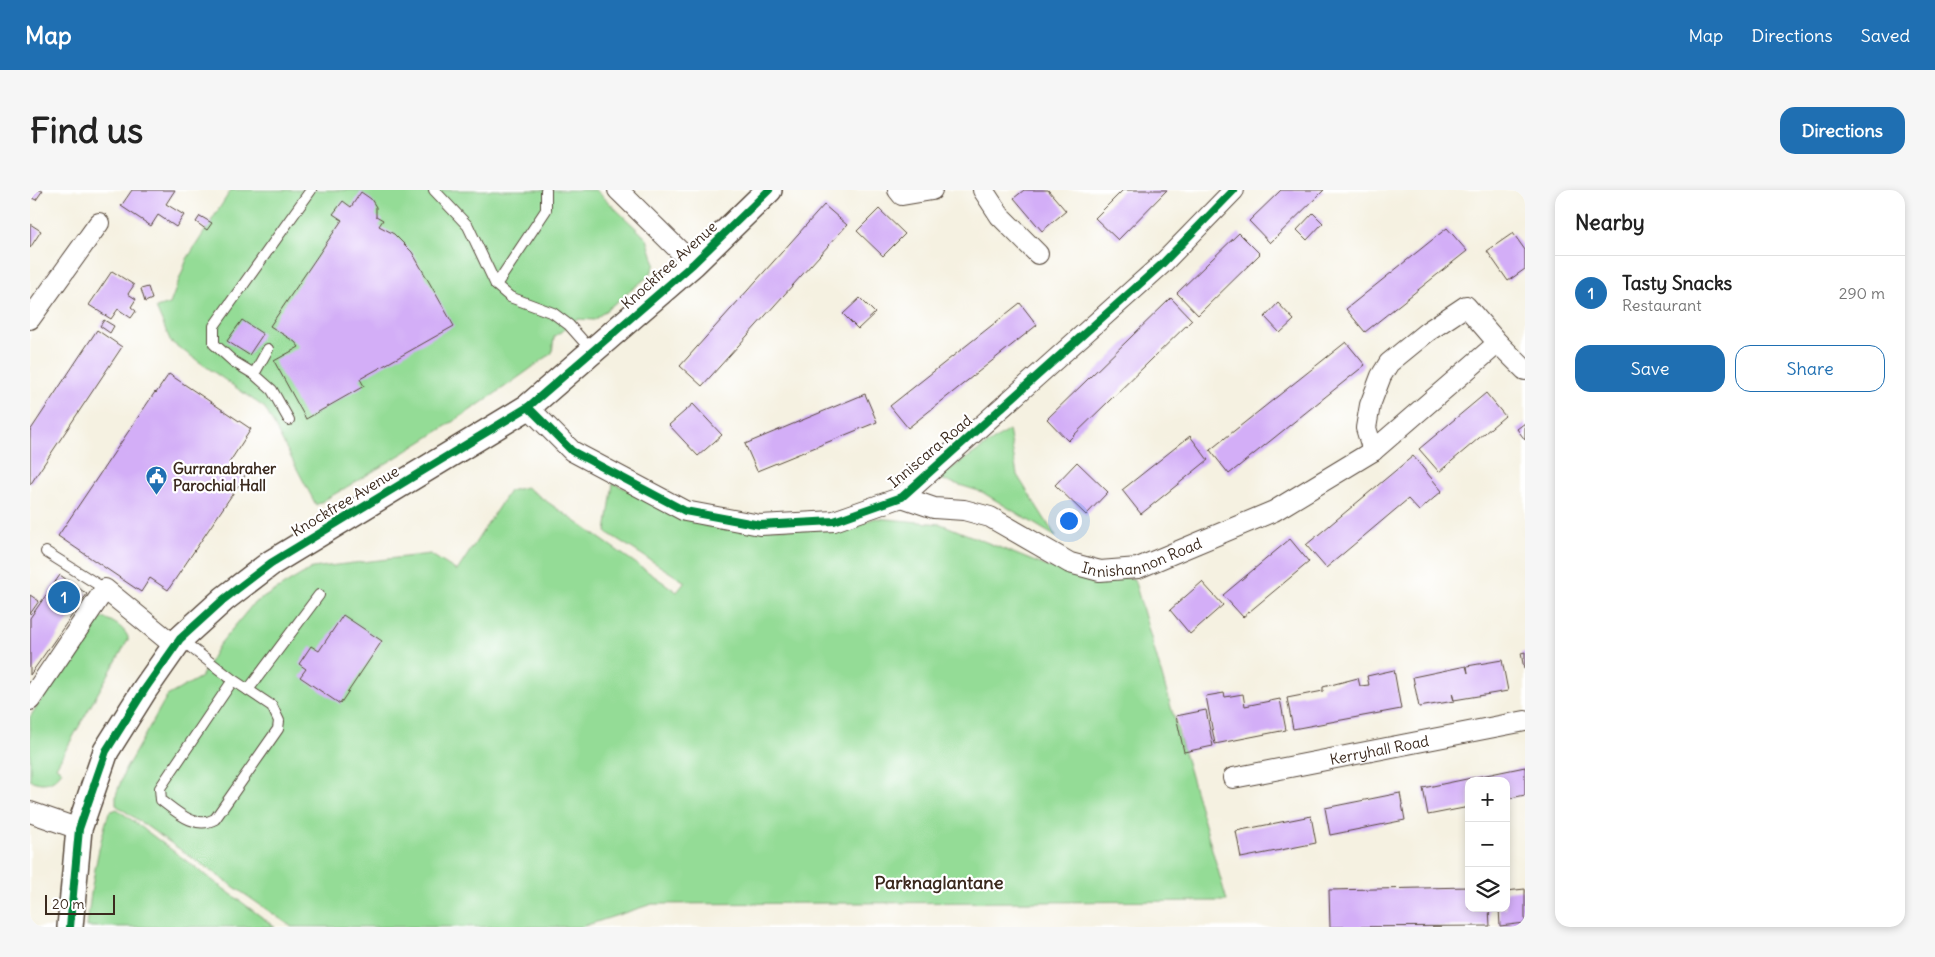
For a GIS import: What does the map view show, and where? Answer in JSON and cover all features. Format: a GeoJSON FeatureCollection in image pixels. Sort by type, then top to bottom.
{"type":"FeatureCollection","features":[{"type":"Feature","properties":{"kind":"street"},"geometry":{"type":"LineString","coordinates":[[618,190],[693,264]]}},
{"type":"Feature","properties":{"kind":"street","name":"Knockfree Avenue"},"geometry":{"type":"LineString","coordinates":[[70,927],[79,829],[106,751],[177,642],[224,599],[271,563],[528,407],[693,264],[769,190]]}},
{"type":"Feature","properties":{"kind":"street"},"geometry":{"type":"LineString","coordinates":[[898,190],[902,194],[932,190]]}},
{"type":"Feature","properties":{"kind":"street"},"geometry":{"type":"LineString","coordinates":[[983,190],[1000,216],[1038,254]]}},
{"type":"Feature","properties":{"kind":"street","name":"Inniscara Road"},"geometry":{"type":"LineString","coordinates":[[528,407],[572,451],[685,511],[760,525],[834,521],[902,496],[1162,264],[1234,190]]}},
{"type":"Feature","properties":{"kind":"street"},"geometry":{"type":"LineString","coordinates":[[30,319],[99,223]]}},
{"type":"Feature","properties":{"kind":"street"},"geometry":{"type":"LineString","coordinates":[[1373,451],[1366,428],[1370,406],[1388,363],[1427,332],[1466,306],[1525,370]]}},
{"type":"Feature","properties":{"kind":"street","name":"Innishannon Road"},"geometry":{"type":"LineString","coordinates":[[902,496],[934,508],[964,510],[990,517],[1070,564],[1100,571],[1138,568],[1274,511],[1373,451],[1498,342]]}},
{"type":"Feature","properties":{"kind":"street"},"geometry":{"type":"LineString","coordinates":[[30,700],[105,589],[177,642]]}},
{"type":"Feature","properties":{"kind":"street","name":"Kerryhall Road"},"geometry":{"type":"LineString","coordinates":[[1233,778],[1525,721]]}},
{"type":"Feature","properties":{"kind":"street"},"geometry":{"type":"LineString","coordinates":[[30,812],[79,829]]}},
{"type":"Feature","properties":{"kind":"lane"},"geometry":{"type":"LineString","coordinates":[[289,420],[272,390],[254,374],[234,362],[214,344],[214,326],[311,190]]}},
{"type":"Feature","properties":{"kind":"lane"},"geometry":{"type":"LineString","coordinates":[[434,190],[468,226],[496,285],[510,297],[553,313],[569,325],[593,352]]}},
{"type":"Feature","properties":{"kind":"lane"},"geometry":{"type":"LineString","coordinates":[[496,285],[546,210],[546,190]]}},
{"type":"Feature","properties":{"kind":"lane"},"geometry":{"type":"LineString","coordinates":[[254,374],[268,350]]}},
{"type":"Feature","properties":{"kind":"lane"},"geometry":{"type":"LineString","coordinates":[[46,552],[105,589]]}},
{"type":"Feature","properties":{"kind":"lane"},"geometry":{"type":"LineString","coordinates":[[248,690],[319,595]]}},
{"type":"Feature","properties":{"kind":"lane"},"geometry":{"type":"LineString","coordinates":[[177,642],[272,706],[279,721],[278,729],[215,820],[207,824],[189,820],[161,800],[160,788],[233,680]]}},
{"type":"Feature","properties":{"kind":"green space"},"geometry":{"type":"Polygon","coordinates":[[[231,190],[596,190],[647,239],[655,264],[650,275],[594,320],[578,319],[554,337],[552,353],[524,374],[436,432],[316,505],[265,408],[171,342],[156,308],[170,304],[187,259],[231,190]]]}},
{"type":"Feature","properties":{"kind":"green space"},"geometry":{"type":"Polygon","coordinates":[[[1009,430],[1017,475],[1056,537],[982,492],[937,478],[1009,430]]]}},
{"type":"Feature","properties":{"kind":"green space"},"geometry":{"type":"Polygon","coordinates":[[[613,483],[706,526],[840,530],[876,518],[941,524],[1048,567],[1134,579],[1227,901],[652,904],[581,927],[292,927],[116,805],[116,795],[125,770],[167,696],[201,677],[219,645],[253,604],[312,568],[430,554],[457,571],[509,491],[526,487],[677,592],[685,582],[606,532],[613,483]]]}},
{"type":"Feature","properties":{"kind":"green space"},"geometry":{"type":"Polygon","coordinates":[[[98,617],[107,619],[120,627],[126,633],[128,640],[56,767],[62,771],[52,781],[40,783],[30,780],[30,717],[92,621],[98,617]]]}},
{"type":"Feature","properties":{"kind":"green space"},"geometry":{"type":"Polygon","coordinates":[[[117,809],[275,927],[87,927],[101,841],[109,812],[117,809]]]}},
{"type":"Feature","properties":{"kind":"building"},"geometry":{"type":"Polygon","coordinates":[[[30,190],[43,190],[36,200],[30,197],[30,190]]]}},
{"type":"Feature","properties":{"kind":"building"},"geometry":{"type":"Polygon","coordinates":[[[132,190],[175,190],[166,204],[184,215],[176,227],[158,215],[151,226],[121,206],[132,190]]]}},
{"type":"Feature","properties":{"kind":"building"},"geometry":{"type":"Polygon","coordinates":[[[1024,190],[1048,190],[1066,211],[1042,231],[1014,198],[1024,190]]]}},
{"type":"Feature","properties":{"kind":"building"},"geometry":{"type":"Polygon","coordinates":[[[1123,190],[1167,190],[1118,240],[1095,218],[1123,190]]]}},
{"type":"Feature","properties":{"kind":"building"},"geometry":{"type":"Polygon","coordinates":[[[1281,190],[1324,190],[1270,243],[1249,221],[1281,190]]]}},
{"type":"Feature","properties":{"kind":"building"},"geometry":{"type":"Polygon","coordinates":[[[361,192],[371,199],[376,207],[376,216],[383,220],[379,226],[394,234],[412,252],[454,326],[360,379],[364,386],[306,419],[274,361],[299,347],[295,342],[270,326],[342,220],[333,214],[343,201],[351,207],[361,192]]]}},
{"type":"Feature","properties":{"kind":"building"},"geometry":{"type":"Polygon","coordinates":[[[824,205],[847,225],[702,386],[680,366],[824,205]]]}},
{"type":"Feature","properties":{"kind":"building"},"geometry":{"type":"Polygon","coordinates":[[[879,209],[905,234],[883,256],[857,231],[879,209]]]}},
{"type":"Feature","properties":{"kind":"building"},"geometry":{"type":"Polygon","coordinates":[[[1313,213],[1323,223],[1307,240],[1297,230],[1313,213]]]}},
{"type":"Feature","properties":{"kind":"building"},"geometry":{"type":"Polygon","coordinates":[[[200,216],[212,223],[207,230],[196,222],[200,216]]]}},
{"type":"Feature","properties":{"kind":"building"},"geometry":{"type":"Polygon","coordinates":[[[30,224],[41,231],[30,248],[30,224]]]}},
{"type":"Feature","properties":{"kind":"building"},"geometry":{"type":"Polygon","coordinates":[[[1447,228],[1467,251],[1365,332],[1346,309],[1447,228]]]}},
{"type":"Feature","properties":{"kind":"building"},"geometry":{"type":"Polygon","coordinates":[[[1239,233],[1260,254],[1198,315],[1177,293],[1239,233]]]}},
{"type":"Feature","properties":{"kind":"building"},"geometry":{"type":"Polygon","coordinates":[[[1513,233],[1525,250],[1525,269],[1508,281],[1487,251],[1513,233]]]}},
{"type":"Feature","properties":{"kind":"building"},"geometry":{"type":"Polygon","coordinates":[[[112,271],[134,285],[128,294],[136,299],[131,307],[136,311],[131,318],[118,309],[111,319],[89,305],[112,271]]]}},
{"type":"Feature","properties":{"kind":"building"},"geometry":{"type":"Polygon","coordinates":[[[148,287],[152,299],[145,302],[141,289],[148,287]]]}},
{"type":"Feature","properties":{"kind":"building"},"geometry":{"type":"Polygon","coordinates":[[[860,298],[875,313],[858,329],[843,314],[860,298]]]}},
{"type":"Feature","properties":{"kind":"building"},"geometry":{"type":"Polygon","coordinates":[[[1171,298],[1192,320],[1068,441],[1047,419],[1171,298]]]}},
{"type":"Feature","properties":{"kind":"building"},"geometry":{"type":"Polygon","coordinates":[[[1020,303],[1037,325],[908,428],[890,406],[1020,303]]]}},
{"type":"Feature","properties":{"kind":"building"},"geometry":{"type":"Polygon","coordinates":[[[1278,303],[1294,320],[1280,333],[1265,317],[1278,303]]]}},
{"type":"Feature","properties":{"kind":"building"},"geometry":{"type":"Polygon","coordinates":[[[104,320],[114,326],[110,333],[100,326],[104,320]]]}},
{"type":"Feature","properties":{"kind":"building"},"geometry":{"type":"Polygon","coordinates":[[[242,320],[263,334],[249,355],[227,341],[242,320]]]}},
{"type":"Feature","properties":{"kind":"building"},"geometry":{"type":"Polygon","coordinates":[[[97,330],[122,347],[30,485],[30,431],[97,330]]]}},
{"type":"Feature","properties":{"kind":"building"},"geometry":{"type":"Polygon","coordinates":[[[1346,342],[1365,365],[1229,474],[1210,450],[1346,342]]]}},
{"type":"Feature","properties":{"kind":"building","name":"Gurranabraher Parochial Hall"},"geometry":{"type":"Polygon","coordinates":[[[169,374],[251,429],[229,463],[246,474],[168,590],[150,578],[141,592],[58,536],[169,374]]]}},
{"type":"Feature","properties":{"kind":"building"},"geometry":{"type":"Polygon","coordinates":[[[1486,393],[1505,416],[1439,472],[1419,449],[1486,393]]]}},
{"type":"Feature","properties":{"kind":"building"},"geometry":{"type":"Polygon","coordinates":[[[865,394],[877,422],[757,471],[745,444],[865,394]]]}},
{"type":"Feature","properties":{"kind":"building"},"geometry":{"type":"Polygon","coordinates":[[[693,404],[722,435],[698,456],[669,425],[693,404]]]}},
{"type":"Feature","properties":{"kind":"building"},"geometry":{"type":"Polygon","coordinates":[[[1525,423],[1525,440],[1517,429],[1525,423]]]}},
{"type":"Feature","properties":{"kind":"building"},"geometry":{"type":"Polygon","coordinates":[[[1190,436],[1208,460],[1141,514],[1122,490],[1190,436]]]}},
{"type":"Feature","properties":{"kind":"building"},"geometry":{"type":"Polygon","coordinates":[[[1413,456],[1442,491],[1419,511],[1408,499],[1326,568],[1306,545],[1413,456]]]}},
{"type":"Feature","properties":{"kind":"building"},"geometry":{"type":"Polygon","coordinates":[[[1077,462],[1108,492],[1086,515],[1055,485],[1077,462]]]}},
{"type":"Feature","properties":{"kind":"building"},"geometry":{"type":"Polygon","coordinates":[[[1290,539],[1309,562],[1243,617],[1223,595],[1290,539]]]}},
{"type":"Feature","properties":{"kind":"building"},"geometry":{"type":"Polygon","coordinates":[[[60,575],[87,594],[30,675],[30,618],[60,575]]]}},
{"type":"Feature","properties":{"kind":"building"},"geometry":{"type":"Polygon","coordinates":[[[1202,582],[1223,605],[1190,634],[1170,610],[1202,582]]]}},
{"type":"Feature","properties":{"kind":"building"},"geometry":{"type":"Polygon","coordinates":[[[30,595],[39,601],[30,614],[30,595]]]}},
{"type":"Feature","properties":{"kind":"building"},"geometry":{"type":"Polygon","coordinates":[[[343,615],[382,641],[340,704],[300,677],[306,669],[299,664],[311,646],[319,651],[343,615]]]}},
{"type":"Feature","properties":{"kind":"building"},"geometry":{"type":"Polygon","coordinates":[[[1525,652],[1525,669],[1524,669],[1521,653],[1525,652]]]}},
{"type":"Feature","properties":{"kind":"building"},"geometry":{"type":"Polygon","coordinates":[[[1502,660],[1508,691],[1454,700],[1452,693],[1454,701],[1419,707],[1413,677],[1466,666],[1468,673],[1467,666],[1502,660]]]}},
{"type":"Feature","properties":{"kind":"building"},"geometry":{"type":"Polygon","coordinates":[[[1394,670],[1401,709],[1293,729],[1287,698],[1323,691],[1323,687],[1358,678],[1360,686],[1369,685],[1367,676],[1394,670]]]}},
{"type":"Feature","properties":{"kind":"building"},"geometry":{"type":"Polygon","coordinates":[[[1224,693],[1225,697],[1243,694],[1245,706],[1280,699],[1286,730],[1215,744],[1206,696],[1224,693]]]}},
{"type":"Feature","properties":{"kind":"building"},"geometry":{"type":"Polygon","coordinates":[[[1206,710],[1213,746],[1184,752],[1176,716],[1206,710]]]}},
{"type":"Feature","properties":{"kind":"building"},"geometry":{"type":"Polygon","coordinates":[[[1525,767],[1525,795],[1510,798],[1510,777],[1476,777],[1525,767]]]}},
{"type":"Feature","properties":{"kind":"building"},"geometry":{"type":"Polygon","coordinates":[[[1465,779],[1465,808],[1428,815],[1423,788],[1465,779]]]}},
{"type":"Feature","properties":{"kind":"building"},"geometry":{"type":"Polygon","coordinates":[[[1400,793],[1405,820],[1330,835],[1325,808],[1400,793]]]}},
{"type":"Feature","properties":{"kind":"building"},"geometry":{"type":"Polygon","coordinates":[[[1311,816],[1316,843],[1241,858],[1236,831],[1311,816]]]}},
{"type":"Feature","properties":{"kind":"building"},"geometry":{"type":"Polygon","coordinates":[[[1465,887],[1465,912],[1489,912],[1490,926],[1330,927],[1329,890],[1465,887]]]}},
{"type":"Feature","properties":{"kind":"building"},"geometry":{"type":"Polygon","coordinates":[[[1525,889],[1525,923],[1500,926],[1499,912],[1510,912],[1510,891],[1525,889]]]}},
{"type":"Feature","properties":{"kind":"cycle path"},"geometry":{"type":"LineString","coordinates":[[70,927],[79,829],[106,751],[145,689],[180,639],[224,599],[271,563],[528,407],[693,264],[769,190]]}},
{"type":"Feature","properties":{"kind":"cycle path"},"geometry":{"type":"LineString","coordinates":[[528,407],[572,451],[685,511],[760,525],[834,521],[902,497],[1162,264],[1234,190]]}},
{"type":"Feature","properties":{"kind":"place","name":"Gurranabraher Parochial Hall"},"geometry":{"type":"Point","coordinates":[157,496]}},
{"type":"Feature","properties":{"kind":"place","name":"Tasty Snacks"},"geometry":{"type":"Point","coordinates":[64,597]}},
{"type":"Feature","properties":{"kind":"district","name":"Parknaglantane"},"geometry":{"type":"Point","coordinates":[939,882]}}]}
